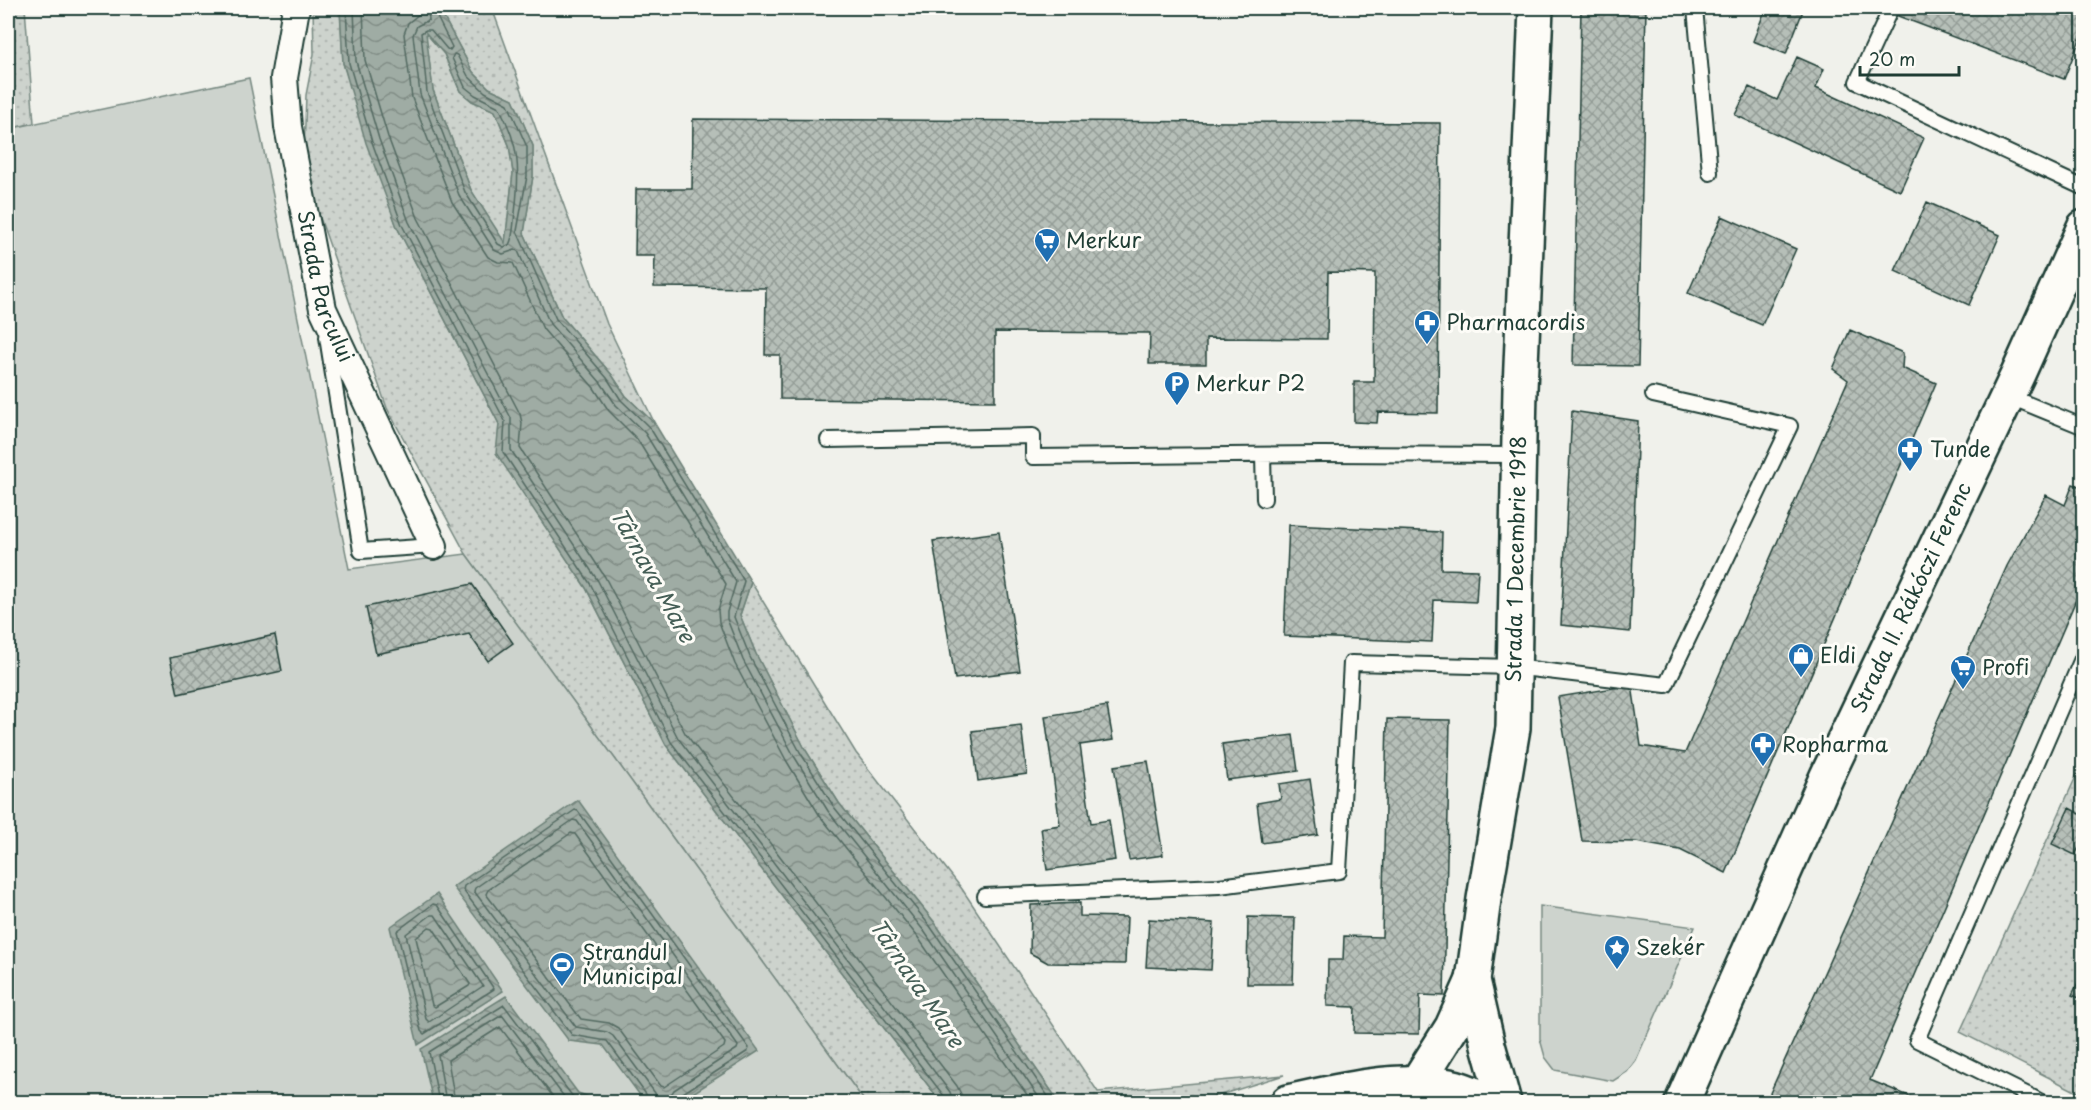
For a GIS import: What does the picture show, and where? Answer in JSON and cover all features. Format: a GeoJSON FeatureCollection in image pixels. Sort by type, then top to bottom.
{"type":"FeatureCollection","features":[{"type":"Feature","properties":{"kind":"main road","name":"Strada 1 Decembrie 1918"},"geometry":{"type":"LineString","coordinates":[[1504,1102],[1473,980],[1484,899],[1513,728],[1519,455],[1536,8]]}},
{"type":"Feature","properties":{"kind":"main road","name":"Strada II. Rákóczi Ferenc"},"geometry":{"type":"LineString","coordinates":[[1682,1102],[1827,776],[2006,395],[2018,374],[2084,227]]}},
{"type":"Feature","properties":{"kind":"main road"},"geometry":{"type":"LineString","coordinates":[[1415,1093],[1452,1027],[1473,980]]}},
{"type":"Feature","properties":{"kind":"main road"},"geometry":{"type":"LineString","coordinates":[[1288,1102],[1379,1086],[1406,1096],[1447,1085],[1469,1091],[1492,1102]]}},
{"type":"Feature","properties":{"kind":"street","name":"Strada Parcului"},"geometry":{"type":"LineString","coordinates":[[296,8],[284,78],[288,128],[322,309],[434,546]]}},
{"type":"Feature","properties":{"kind":"lane"},"geometry":{"type":"LineString","coordinates":[[1695,8],[1710,173]]}},
{"type":"Feature","properties":{"kind":"lane"},"geometry":{"type":"LineString","coordinates":[[1891,8],[1857,82],[2084,188]]}},
{"type":"Feature","properties":{"kind":"lane"},"geometry":{"type":"LineString","coordinates":[[322,309],[361,551],[434,546]]}},
{"type":"Feature","properties":{"kind":"lane"},"geometry":{"type":"LineString","coordinates":[[985,896],[1219,886],[1339,871],[1352,663],[1514,667],[1666,685],[1790,426],[1653,395]]}},
{"type":"Feature","properties":{"kind":"lane"},"geometry":{"type":"LineString","coordinates":[[2006,395],[2084,427]]}},
{"type":"Feature","properties":{"kind":"lane"},"geometry":{"type":"LineString","coordinates":[[828,440],[1034,436],[1033,457],[1519,455]]}},
{"type":"Feature","properties":{"kind":"lane"},"geometry":{"type":"LineString","coordinates":[[1263,455],[1264,498]]}},
{"type":"Feature","properties":{"kind":"lane"},"geometry":{"type":"LineString","coordinates":[[2041,1102],[2024,1099],[1917,1040],[2084,654]]}},
{"type":"Feature","properties":{"kind":"shaded area"},"geometry":{"type":"Polygon","coordinates":[[[8,8],[25,8],[34,123],[8,129],[8,8]]]}},
{"type":"Feature","properties":{"kind":"shaded area"},"geometry":{"type":"Polygon","coordinates":[[[313,8],[340,8],[343,63],[397,227],[499,424],[497,453],[586,588],[666,745],[941,1102],[865,1102],[466,554],[387,408],[319,215],[304,151],[306,95],[314,54],[313,8]]]}},
{"type":"Feature","properties":{"kind":"shaded area"},"geometry":{"type":"Polygon","coordinates":[[[441,8],[492,8],[607,324],[655,424],[626,396],[612,375],[562,317],[524,233],[533,176],[533,146],[513,99],[489,88],[473,72],[441,8]]]}},
{"type":"Feature","properties":{"kind":"shaded area"},"geometry":{"type":"Polygon","coordinates":[[[425,32],[444,54],[460,91],[472,101],[495,111],[509,145],[513,173],[505,244],[471,190],[433,90],[425,32]]]}},
{"type":"Feature","properties":{"kind":"shaded area"},"geometry":{"type":"Polygon","coordinates":[[[249,78],[349,569],[466,554],[865,1102],[8,1102],[8,129],[249,78]]]}},
{"type":"Feature","properties":{"kind":"shaded area"},"geometry":{"type":"Polygon","coordinates":[[[751,582],[856,753],[962,889],[1098,1092],[1284,1075],[1198,1102],[1059,1102],[935,923],[839,803],[805,749],[756,654],[740,615],[751,582]]]}},
{"type":"Feature","properties":{"kind":"shaded area"},"geometry":{"type":"Polygon","coordinates":[[[2083,761],[2083,1095],[1960,1032],[2083,761]]]}},
{"type":"Feature","properties":{"kind":"shaded area"},"geometry":{"type":"Polygon","coordinates":[[[1540,906],[1695,927],[1636,1060],[1627,1072],[1613,1081],[1555,1070],[1545,1057],[1540,1039],[1540,906]]]}},
{"type":"Feature","properties":{"kind":"water","name":"Târnava Mare"},"geometry":{"type":"Polygon","coordinates":[[[340,8],[441,8],[473,72],[489,88],[513,99],[533,146],[533,176],[524,233],[562,317],[612,375],[626,396],[655,424],[751,582],[740,615],[756,654],[805,749],[839,803],[935,923],[1059,1102],[941,1102],[666,745],[586,588],[496,453],[499,424],[397,227],[366,143],[343,63],[340,8]],[[426,33],[433,90],[471,190],[505,243],[513,173],[509,145],[495,111],[472,101],[460,91],[444,54],[426,33]]]}},
{"type":"Feature","properties":{"kind":"water"},"geometry":{"type":"Polygon","coordinates":[[[578,800],[759,1051],[679,1102],[645,1102],[603,1045],[569,1041],[453,887],[578,800]]]}},
{"type":"Feature","properties":{"kind":"water"},"geometry":{"type":"Polygon","coordinates":[[[437,894],[503,991],[418,1045],[390,927],[437,894]]]}},
{"type":"Feature","properties":{"kind":"water"},"geometry":{"type":"Polygon","coordinates":[[[506,996],[578,1093],[603,1102],[433,1102],[421,1049],[506,996]]]}},
{"type":"Feature","properties":{"kind":"building"},"geometry":{"type":"Polygon","coordinates":[[[1581,8],[1646,8],[1638,366],[1573,365],[1581,8]]]}},
{"type":"Feature","properties":{"kind":"building"},"geometry":{"type":"Polygon","coordinates":[[[1766,8],[1804,8],[1786,54],[1753,41],[1766,8]]]}},
{"type":"Feature","properties":{"kind":"building"},"geometry":{"type":"Polygon","coordinates":[[[1901,8],[2076,8],[2084,10],[2084,29],[2064,79],[1898,16],[1901,8]]]}},
{"type":"Feature","properties":{"kind":"building"},"geometry":{"type":"Polygon","coordinates":[[[1797,57],[1824,69],[1816,88],[1924,138],[1900,191],[1735,115],[1749,87],[1777,100],[1797,57]]]}},
{"type":"Feature","properties":{"kind":"building","name":"Merkur"},"geometry":{"type":"Polygon","coordinates":[[[693,119],[1440,123],[1438,413],[1378,412],[1377,423],[1354,422],[1354,382],[1374,382],[1375,273],[1328,272],[1327,339],[1206,338],[1206,364],[1149,364],[1150,333],[995,332],[995,401],[780,399],[780,355],[765,355],[766,288],[654,287],[655,256],[635,256],[636,189],[692,189],[693,119]]]}},
{"type":"Feature","properties":{"kind":"building"},"geometry":{"type":"Polygon","coordinates":[[[1927,202],[2000,235],[1969,305],[1895,271],[1927,202]]]}},
{"type":"Feature","properties":{"kind":"building"},"geometry":{"type":"Polygon","coordinates":[[[1722,216],[1796,249],[1762,325],[1688,293],[1722,216]]]}},
{"type":"Feature","properties":{"kind":"building"},"geometry":{"type":"Polygon","coordinates":[[[1850,330],[1903,353],[1902,368],[1936,383],[1726,873],[1680,850],[1636,842],[1582,841],[1558,697],[1632,685],[1641,746],[1685,753],[1848,380],[1833,369],[1850,330]]]}},
{"type":"Feature","properties":{"kind":"building"},"geometry":{"type":"Polygon","coordinates":[[[1572,411],[1638,421],[1630,632],[1561,625],[1572,411]]]}},
{"type":"Feature","properties":{"kind":"building"},"geometry":{"type":"Polygon","coordinates":[[[2073,484],[2084,488],[2084,581],[1870,1080],[1923,1102],[1766,1102],[2007,566],[2046,495],[2065,505],[2073,484]]]}},
{"type":"Feature","properties":{"kind":"building"},"geometry":{"type":"Polygon","coordinates":[[[1289,525],[1442,532],[1441,569],[1478,570],[1476,602],[1434,600],[1432,642],[1284,636],[1289,525]]]}},
{"type":"Feature","properties":{"kind":"building"},"geometry":{"type":"Polygon","coordinates":[[[999,532],[1020,671],[955,679],[933,541],[999,532]]]}},
{"type":"Feature","properties":{"kind":"building"},"geometry":{"type":"Polygon","coordinates":[[[472,584],[513,643],[488,661],[469,634],[376,654],[366,607],[472,584]]]}},
{"type":"Feature","properties":{"kind":"building"},"geometry":{"type":"Polygon","coordinates":[[[275,635],[282,671],[178,694],[170,658],[275,635]]]}},
{"type":"Feature","properties":{"kind":"building"},"geometry":{"type":"Polygon","coordinates":[[[1107,706],[1113,740],[1080,745],[1091,823],[1109,820],[1115,860],[1047,870],[1041,828],[1060,825],[1045,716],[1107,706]]]}},
{"type":"Feature","properties":{"kind":"building"},"geometry":{"type":"Polygon","coordinates":[[[1387,719],[1450,720],[1444,996],[1420,995],[1419,1034],[1354,1033],[1355,1007],[1327,1006],[1328,960],[1343,960],[1344,936],[1382,937],[1387,719]]]}},
{"type":"Feature","properties":{"kind":"building"},"geometry":{"type":"Polygon","coordinates":[[[1021,725],[1027,774],[978,781],[972,731],[1021,725]]]}},
{"type":"Feature","properties":{"kind":"building"},"geometry":{"type":"Polygon","coordinates":[[[1293,735],[1298,771],[1227,780],[1222,744],[1293,735]]]}},
{"type":"Feature","properties":{"kind":"building"},"geometry":{"type":"Polygon","coordinates":[[[1148,761],[1163,855],[1129,860],[1114,766],[1148,761]]]}},
{"type":"Feature","properties":{"kind":"building"},"geometry":{"type":"Polygon","coordinates":[[[1310,779],[1318,835],[1262,843],[1257,803],[1281,799],[1279,784],[1310,779]]]}},
{"type":"Feature","properties":{"kind":"building"},"geometry":{"type":"Polygon","coordinates":[[[2069,808],[2084,816],[2084,838],[2075,855],[2052,844],[2069,808]]]}},
{"type":"Feature","properties":{"kind":"building"},"geometry":{"type":"Polygon","coordinates":[[[1080,903],[1080,916],[1127,917],[1125,964],[1048,963],[1030,953],[1031,905],[1080,903]]]}},
{"type":"Feature","properties":{"kind":"building"},"geometry":{"type":"Polygon","coordinates":[[[1248,917],[1295,918],[1293,984],[1247,984],[1248,917]]]}},
{"type":"Feature","properties":{"kind":"building"},"geometry":{"type":"Polygon","coordinates":[[[1149,919],[1214,923],[1211,970],[1146,967],[1149,919]]]}},
{"type":"Feature","properties":{"kind":"building"},"geometry":{"type":"Polygon","coordinates":[[[2084,970],[2084,1000],[2072,995],[2084,970]]]}},
{"type":"Feature","properties":{"kind":"building"},"geometry":{"type":"Polygon","coordinates":[[[1939,1096],[1954,1102],[1936,1102],[1939,1096]]]}},
{"type":"Feature","properties":{"kind":"place","name":"Merkur"},"geometry":{"type":"Point","coordinates":[1047,264]}},
{"type":"Feature","properties":{"kind":"place","name":"Pharmacordis"},"geometry":{"type":"Point","coordinates":[1427,346]}},
{"type":"Feature","properties":{"kind":"place","name":"Merkur P2"},"geometry":{"type":"Point","coordinates":[1177,407]}},
{"type":"Feature","properties":{"kind":"place","name":"Tunde"},"geometry":{"type":"Point","coordinates":[1910,473]}},
{"type":"Feature","properties":{"kind":"place","name":"Eldi"},"geometry":{"type":"Point","coordinates":[1801,679]}},
{"type":"Feature","properties":{"kind":"place","name":"Profi"},"geometry":{"type":"Point","coordinates":[1963,691]}},
{"type":"Feature","properties":{"kind":"place","name":"Ropharma"},"geometry":{"type":"Point","coordinates":[1763,768]}},
{"type":"Feature","properties":{"kind":"place","name":"Szekér"},"geometry":{"type":"Point","coordinates":[1617,971]}},
{"type":"Feature","properties":{"kind":"place","name":"Ștrandul Municipal"},"geometry":{"type":"Point","coordinates":[562,988]}}]}
